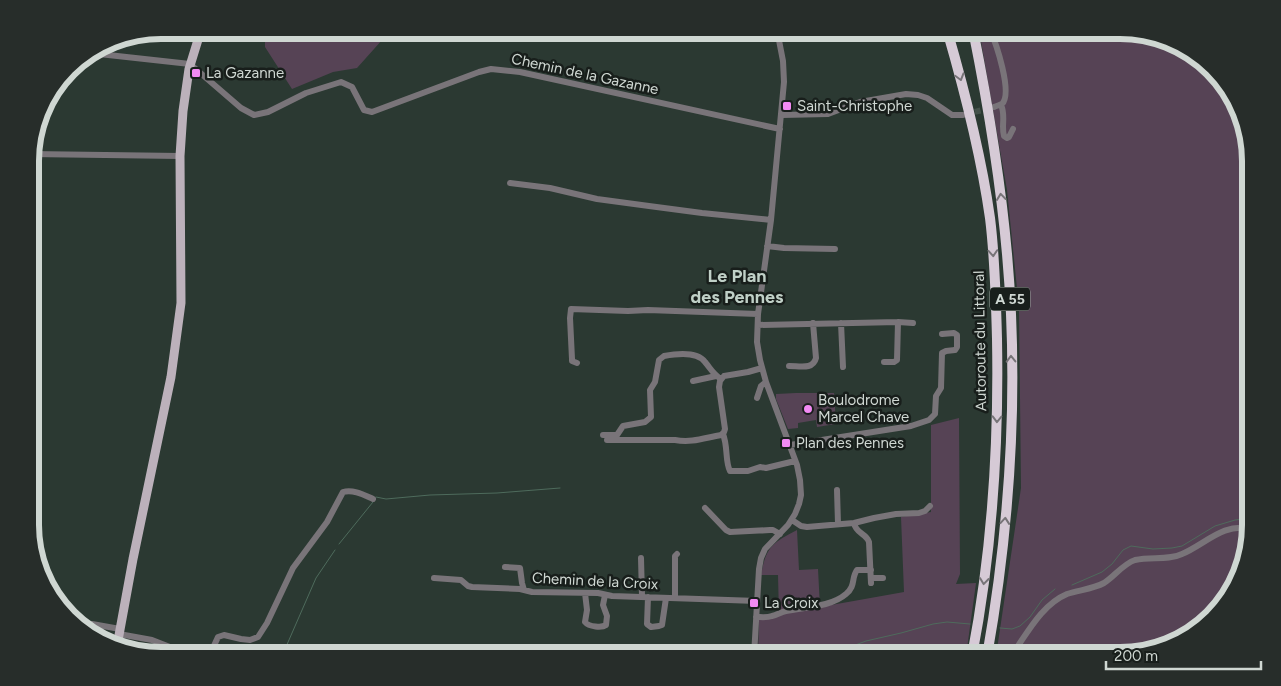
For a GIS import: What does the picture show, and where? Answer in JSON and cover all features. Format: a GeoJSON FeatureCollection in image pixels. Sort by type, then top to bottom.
{"type":"FeatureCollection","features":[{"type":"Feature","properties":{"kind":"highway","name":"Autoroute du Littoral"},"geometry":{"type":"LineString","coordinates":[[949,39],[965,92],[985,186],[993,244],[996,309],[998,371],[994,485],[984,577],[973,647]]}},
{"type":"Feature","properties":{"kind":"highway","name":"Autoroute du Littoral"},"geometry":{"type":"LineString","coordinates":[[975,39],[985,86],[1000,186],[1011,314],[1012,421],[1009,484],[1001,561],[988,647]]}},
{"type":"Feature","properties":{"kind":"main road"},"geometry":{"type":"LineString","coordinates":[[118,640],[171,377],[181,303],[180,156],[183,112],[190,64],[198,39]]}},
{"type":"Feature","properties":{"kind":"street"},"geometry":{"type":"LineString","coordinates":[[754,647],[756,601],[761,558],[765,549],[792,520],[798,509],[801,495],[800,480],[795,461],[766,382],[757,342],[758,314],[771,220],[782,115],[784,72],[779,39]]}},
{"type":"Feature","properties":{"kind":"street"},"geometry":{"type":"LineString","coordinates":[[993,39],[1004,72],[1004,97],[998,106],[1004,112],[1004,136],[1007,138],[1013,128]]}},
{"type":"Feature","properties":{"kind":"street"},"geometry":{"type":"LineString","coordinates":[[101,54],[190,64]]}},
{"type":"Feature","properties":{"kind":"street","name":"Chemin de la Gazanne"},"geometry":{"type":"LineString","coordinates":[[190,64],[241,108],[254,115],[268,112],[306,93],[341,82],[352,87],[364,110],[372,112],[491,69],[520,72],[780,129]]}},
{"type":"Feature","properties":{"kind":"street"},"geometry":{"type":"LineString","coordinates":[[782,115],[828,114],[860,102],[906,94],[927,98],[952,115],[963,115]]}},
{"type":"Feature","properties":{"kind":"street"},"geometry":{"type":"LineString","coordinates":[[39,154],[180,156]]}},
{"type":"Feature","properties":{"kind":"street"},"geometry":{"type":"LineString","coordinates":[[510,184],[550,188],[597,199],[771,220]]}},
{"type":"Feature","properties":{"kind":"street"},"geometry":{"type":"LineString","coordinates":[[767,246],[835,249]]}},
{"type":"Feature","properties":{"kind":"street"},"geometry":{"type":"LineString","coordinates":[[577,363],[572,361],[570,318],[572,309],[758,314]]}},
{"type":"Feature","properties":{"kind":"street"},"geometry":{"type":"LineString","coordinates":[[884,362],[894,362],[897,360],[898,322]]}},
{"type":"Feature","properties":{"kind":"street"},"geometry":{"type":"LineString","coordinates":[[815,323],[820,363]]}},
{"type":"Feature","properties":{"kind":"street"},"geometry":{"type":"LineString","coordinates":[[789,366],[809,366],[815,363],[815,323]]}},
{"type":"Feature","properties":{"kind":"street"},"geometry":{"type":"LineString","coordinates":[[841,323],[844,367]]}},
{"type":"Feature","properties":{"kind":"street"},"geometry":{"type":"LineString","coordinates":[[758,325],[913,323]]}},
{"type":"Feature","properties":{"kind":"street"},"geometry":{"type":"LineString","coordinates":[[790,445],[911,426],[932,418],[935,414],[936,396],[941,388],[942,354],[944,351],[954,351],[957,347],[957,335],[942,334]]}},
{"type":"Feature","properties":{"kind":"street"},"geometry":{"type":"LineString","coordinates":[[723,434],[692,442],[605,438],[618,434],[623,426],[649,420],[651,415],[650,393],[655,382],[659,360],[664,356],[690,354],[700,357],[718,377],[728,470],[748,471],[795,461]]}},
{"type":"Feature","properties":{"kind":"street"},"geometry":{"type":"LineString","coordinates":[[693,381],[762,368]]}},
{"type":"Feature","properties":{"kind":"street"},"geometry":{"type":"LineString","coordinates":[[757,398],[761,386],[766,382]]}},
{"type":"Feature","properties":{"kind":"street"},"geometry":{"type":"LineString","coordinates":[[837,490],[838,524]]}},
{"type":"Feature","properties":{"kind":"street"},"geometry":{"type":"LineString","coordinates":[[213,647],[218,637],[224,635],[250,640],[258,637],[267,623],[293,568],[327,522],[343,492],[351,492],[373,499]]}},
{"type":"Feature","properties":{"kind":"street"},"geometry":{"type":"LineString","coordinates":[[792,520],[801,526],[807,527],[854,523],[896,514],[922,512],[930,506]]}},
{"type":"Feature","properties":{"kind":"street"},"geometry":{"type":"LineString","coordinates":[[705,508],[728,532],[773,530],[780,534]]}},
{"type":"Feature","properties":{"kind":"street"},"geometry":{"type":"LineString","coordinates":[[854,523],[856,530],[869,540],[871,580],[883,578]]}},
{"type":"Feature","properties":{"kind":"street"},"geometry":{"type":"LineString","coordinates":[[1017,647],[1041,614],[1056,600],[1068,594],[1097,586],[1135,560],[1173,557],[1190,551],[1219,533],[1242,527]]}},
{"type":"Feature","properties":{"kind":"street"},"geometry":{"type":"LineString","coordinates":[[675,598],[674,556],[677,554]]}},
{"type":"Feature","properties":{"kind":"street"},"geometry":{"type":"LineString","coordinates":[[641,558],[647,624],[651,627],[662,624],[666,598]]}},
{"type":"Feature","properties":{"kind":"street"},"geometry":{"type":"LineString","coordinates":[[505,567],[520,568],[524,590]]}},
{"type":"Feature","properties":{"kind":"street"},"geometry":{"type":"LineString","coordinates":[[756,617],[769,617],[783,612],[831,603],[841,598],[850,590],[854,583],[856,571],[871,570]]}},
{"type":"Feature","properties":{"kind":"street","name":"Chemin de la Croix"},"geometry":{"type":"LineString","coordinates":[[434,578],[458,579],[472,587],[532,592],[756,601]]}},
{"type":"Feature","properties":{"kind":"street"},"geometry":{"type":"LineString","coordinates":[[585,593],[587,610],[585,622],[589,625],[603,626],[606,624],[607,616],[603,605],[605,595]]}},
{"type":"Feature","properties":{"kind":"street"},"geometry":{"type":"LineString","coordinates":[[91,625],[92,624],[152,640],[170,647]]}},
{"type":"Feature","properties":{"kind":"shaded area"},"geometry":{"type":"Polygon","coordinates":[[[265,39],[383,39],[357,68],[333,72],[292,89],[265,47],[265,39]]]}},
{"type":"Feature","properties":{"kind":"shaded area"},"geometry":{"type":"Polygon","coordinates":[[[981,39],[1121,39],[1144,41],[1160,45],[1188,59],[1212,80],[1222,93],[1236,121],[1240,137],[1242,160],[1241,541],[1236,565],[1230,579],[1212,606],[1188,627],[1160,641],[1129,647],[997,647],[1021,488],[1019,308],[1007,190],[981,39]]]}},
{"type":"Feature","properties":{"kind":"shaded area","name":"Boulodrome Marcel Chave"},"geometry":{"type":"Polygon","coordinates":[[[834,393],[836,424],[817,427],[816,420],[798,423],[798,428],[788,429],[776,399],[776,394],[834,393]]]}},
{"type":"Feature","properties":{"kind":"shaded area"},"geometry":{"type":"Polygon","coordinates":[[[959,418],[960,574],[956,584],[976,583],[967,647],[758,647],[759,619],[779,615],[778,575],[761,575],[765,558],[776,543],[797,530],[799,570],[818,569],[820,607],[904,592],[901,517],[931,512],[931,425],[959,418]]]}},
{"type":"Feature","properties":{"kind":"waterway"},"geometry":{"type":"LineString","coordinates":[[376,497],[386,499],[560,488]]}},
{"type":"Feature","properties":{"kind":"waterway"},"geometry":{"type":"LineString","coordinates":[[339,544],[373,502]]}},
{"type":"Feature","properties":{"kind":"waterway"},"geometry":{"type":"LineString","coordinates":[[1072,585],[1102,572],[1112,564],[1123,550],[1131,546],[1153,549],[1182,546],[1215,526],[1242,519]]}},
{"type":"Feature","properties":{"kind":"waterway"},"geometry":{"type":"LineString","coordinates":[[286,647],[316,578],[335,550]]}},
{"type":"Feature","properties":{"kind":"waterway"},"geometry":{"type":"LineString","coordinates":[[1000,628],[1012,629],[1020,626],[1030,617],[1042,600],[1055,589]]}},
{"type":"Feature","properties":{"kind":"waterway"},"geometry":{"type":"LineString","coordinates":[[850,647],[866,641],[933,624],[947,622],[970,624]]}},
{"type":"Feature","properties":{"kind":"tunnel"},"geometry":{"type":"LineString","coordinates":[[966,114],[991,108]]}},
{"type":"Feature","properties":{"kind":"place","name":"La Gazanne"},"geometry":{"type":"Point","coordinates":[196,73]}},
{"type":"Feature","properties":{"kind":"place","name":"Saint-Christophe"},"geometry":{"type":"Point","coordinates":[787,106]}},
{"type":"Feature","properties":{"kind":"place","name":"Boulodrome Marcel Chave"},"geometry":{"type":"Point","coordinates":[808,409]}},
{"type":"Feature","properties":{"kind":"place","name":"Plan des Pennes"},"geometry":{"type":"Point","coordinates":[786,443]}},
{"type":"Feature","properties":{"kind":"place","name":"La Croix"},"geometry":{"type":"Point","coordinates":[754,603]}},
{"type":"Feature","properties":{"kind":"district","name":"Le Plan des Pennes"},"geometry":{"type":"Point","coordinates":[737,286]}}]}
